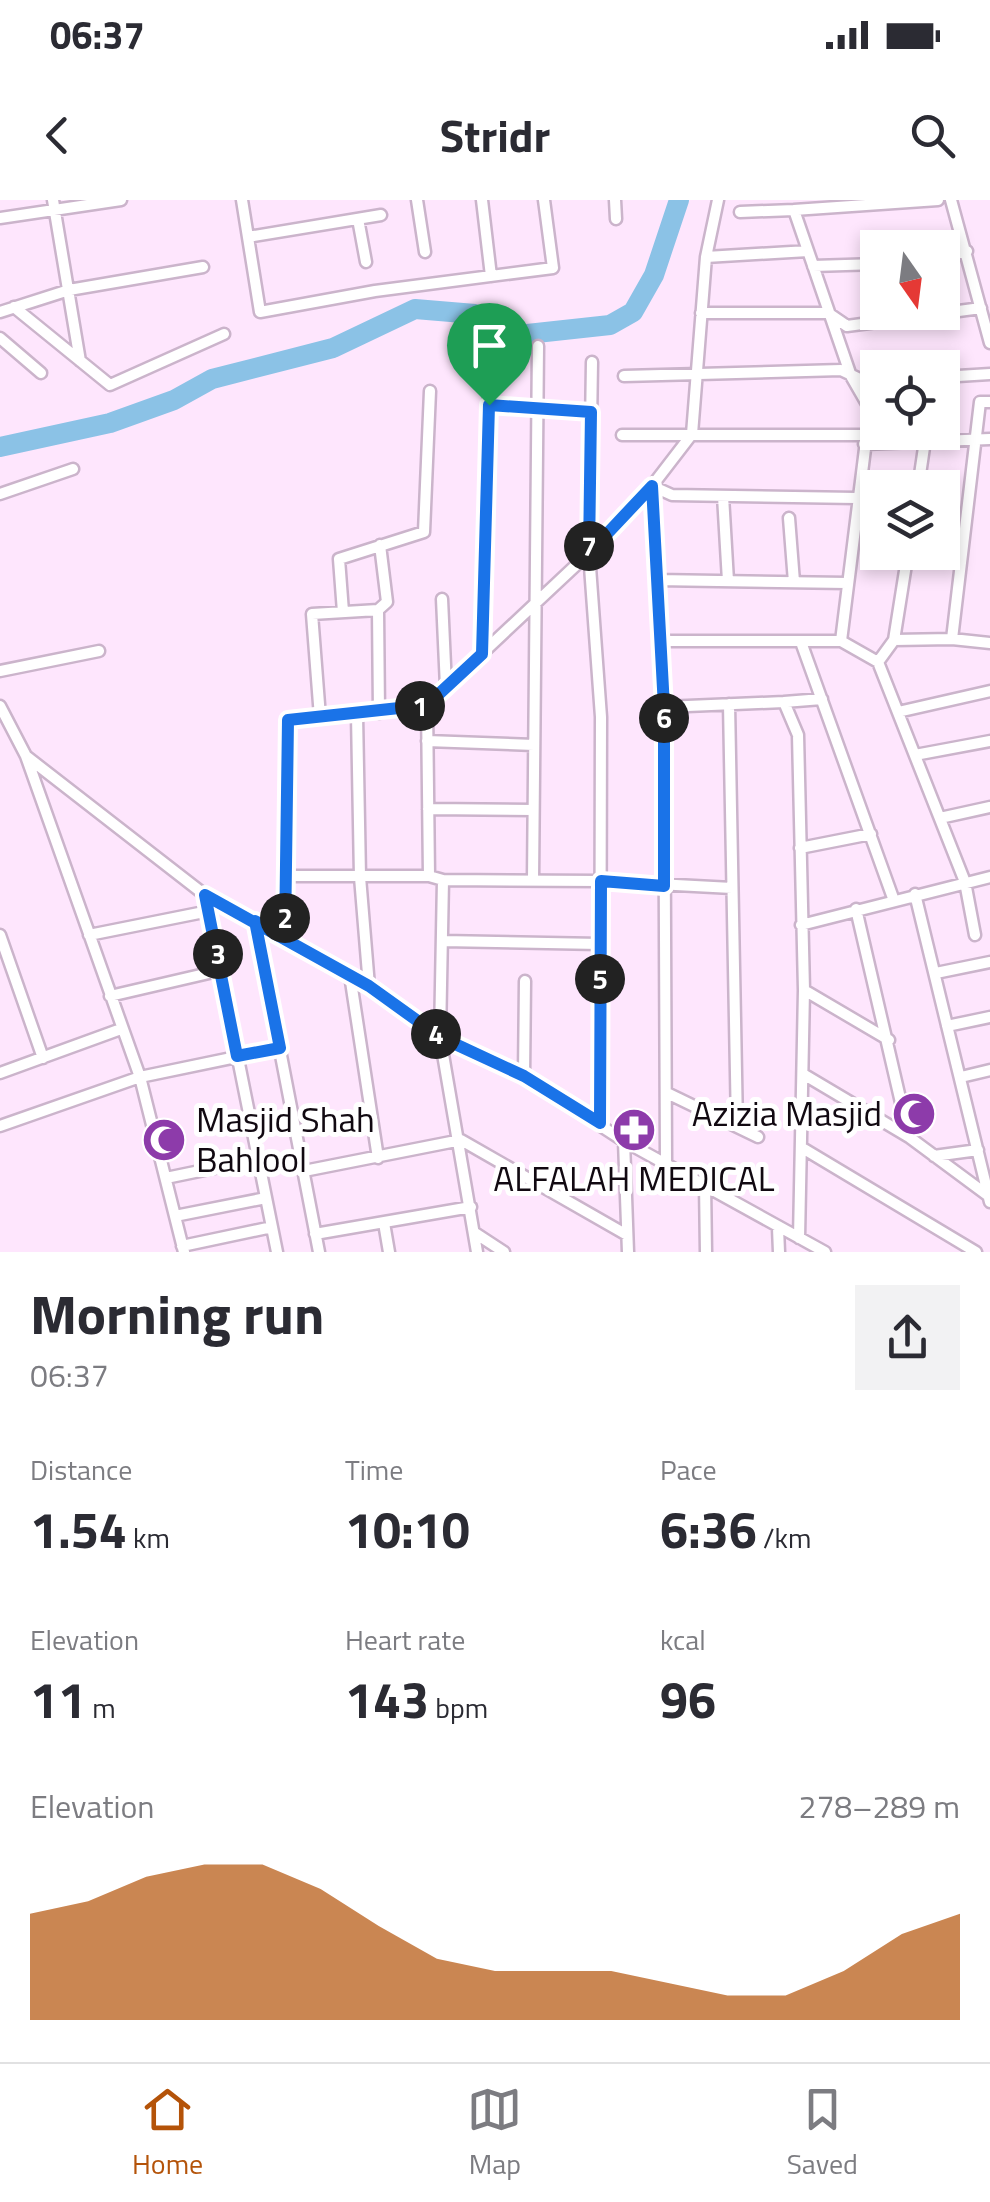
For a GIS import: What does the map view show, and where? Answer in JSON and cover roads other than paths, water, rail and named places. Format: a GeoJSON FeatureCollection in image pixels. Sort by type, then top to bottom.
{"type":"FeatureCollection","features":[{"type":"Feature","properties":{"kind":"street"},"geometry":{"type":"LineString","coordinates":[[0,218],[54,205],[121,200]]}},
{"type":"Feature","properties":{"kind":"street"},"geometry":{"type":"LineString","coordinates":[[242,200],[260,312],[553,268],[544,200]]}},
{"type":"Feature","properties":{"kind":"street"},"geometry":{"type":"LineString","coordinates":[[417,200],[425,252]]}},
{"type":"Feature","properties":{"kind":"street"},"geometry":{"type":"LineString","coordinates":[[482,200],[491,276]]}},
{"type":"Feature","properties":{"kind":"street"},"geometry":{"type":"LineString","coordinates":[[615,200],[616,219]]}},
{"type":"Feature","properties":{"kind":"street"},"geometry":{"type":"LineString","coordinates":[[285,937],[288,720],[427,705],[535,606],[652,486],[692,434],[706,257],[718,200]]}},
{"type":"Feature","properties":{"kind":"street"},"geometry":{"type":"LineString","coordinates":[[740,212],[938,200]]}},
{"type":"Feature","properties":{"kind":"street"},"geometry":{"type":"LineString","coordinates":[[952,200],[990,343]]}},
{"type":"Feature","properties":{"kind":"street"},"geometry":{"type":"LineString","coordinates":[[54,205],[80,360]]}},
{"type":"Feature","properties":{"kind":"street"},"geometry":{"type":"LineString","coordinates":[[794,210],[828,313],[860,392]]}},
{"type":"Feature","properties":{"kind":"street"},"geometry":{"type":"LineString","coordinates":[[248,237],[380,215]]}},
{"type":"Feature","properties":{"kind":"street"},"geometry":{"type":"LineString","coordinates":[[358,219],[366,262]]}},
{"type":"Feature","properties":{"kind":"street"},"geometry":{"type":"LineString","coordinates":[[706,257],[808,251]]}},
{"type":"Feature","properties":{"kind":"street"},"geometry":{"type":"LineString","coordinates":[[960,253],[967,251]]}},
{"type":"Feature","properties":{"kind":"street"},"geometry":{"type":"LineString","coordinates":[[813,266],[860,265]]}},
{"type":"Feature","properties":{"kind":"street"},"geometry":{"type":"LineString","coordinates":[[0,312],[70,290],[203,266]]}},
{"type":"Feature","properties":{"kind":"street"},"geometry":{"type":"LineString","coordinates":[[14,308],[110,385],[224,334]]}},
{"type":"Feature","properties":{"kind":"street"},"geometry":{"type":"LineString","coordinates":[[701,313],[828,313],[846,326],[982,308]]}},
{"type":"Feature","properties":{"kind":"street"},"geometry":{"type":"LineString","coordinates":[[0,338],[41,373]]}},
{"type":"Feature","properties":{"kind":"street"},"geometry":{"type":"LineString","coordinates":[[532,880],[538,346]]}},
{"type":"Feature","properties":{"kind":"street"},"geometry":{"type":"LineString","coordinates":[[482,654],[490,360]]}},
{"type":"Feature","properties":{"kind":"street"},"geometry":{"type":"LineString","coordinates":[[592,362],[589,553],[601,717],[600,1123]]}},
{"type":"Feature","properties":{"kind":"street"},"geometry":{"type":"LineString","coordinates":[[624,376],[841,370],[860,377]]}},
{"type":"Feature","properties":{"kind":"street"},"geometry":{"type":"LineString","coordinates":[[960,376],[990,374]]}},
{"type":"Feature","properties":{"kind":"street"},"geometry":{"type":"LineString","coordinates":[[344,612],[339,559],[424,532],[430,391]]}},
{"type":"Feature","properties":{"kind":"street"},"geometry":{"type":"LineString","coordinates":[[952,640],[980,402],[990,402]]}},
{"type":"Feature","properties":{"kind":"street"},"geometry":{"type":"LineString","coordinates":[[489,405],[591,412]]}},
{"type":"Feature","properties":{"kind":"street"},"geometry":{"type":"LineString","coordinates":[[622,435],[860,440]]}},
{"type":"Feature","properties":{"kind":"street"},"geometry":{"type":"LineString","coordinates":[[960,437],[990,439]]}},
{"type":"Feature","properties":{"kind":"street"},"geometry":{"type":"LineString","coordinates":[[841,641],[863,450]]}},
{"type":"Feature","properties":{"kind":"street"},"geometry":{"type":"LineString","coordinates":[[0,494],[73,468]]}},
{"type":"Feature","properties":{"kind":"street"},"geometry":{"type":"LineString","coordinates":[[652,486],[672,495],[856,498]]}},
{"type":"Feature","properties":{"kind":"street"},"geometry":{"type":"LineString","coordinates":[[652,486],[664,707],[669,1094],[666,1162]]}},
{"type":"Feature","properties":{"kind":"street"},"geometry":{"type":"LineString","coordinates":[[723,496],[728,581]]}},
{"type":"Feature","properties":{"kind":"street"},"geometry":{"type":"LineString","coordinates":[[789,518],[794,582]]}},
{"type":"Feature","properties":{"kind":"street"},"geometry":{"type":"LineString","coordinates":[[320,717],[312,614],[378,610],[387,602],[380,545]]}},
{"type":"Feature","properties":{"kind":"street"},"geometry":{"type":"LineString","coordinates":[[878,662],[894,640],[905,570]]}},
{"type":"Feature","properties":{"kind":"street"},"geometry":{"type":"LineString","coordinates":[[657,580],[847,582]]}},
{"type":"Feature","properties":{"kind":"street"},"geometry":{"type":"LineString","coordinates":[[442,599],[446,687]]}},
{"type":"Feature","properties":{"kind":"street"},"geometry":{"type":"LineString","coordinates":[[378,610],[380,713]]}},
{"type":"Feature","properties":{"kind":"street"},"geometry":{"type":"LineString","coordinates":[[894,640],[990,643]]}},
{"type":"Feature","properties":{"kind":"street"},"geometry":{"type":"LineString","coordinates":[[660,641],[841,641],[878,662],[965,882],[974,936]]}},
{"type":"Feature","properties":{"kind":"street"},"geometry":{"type":"LineString","coordinates":[[801,642],[893,898]]}},
{"type":"Feature","properties":{"kind":"street"},"geometry":{"type":"LineString","coordinates":[[0,671],[99,651]]}},
{"type":"Feature","properties":{"kind":"street"},"geometry":{"type":"LineString","coordinates":[[898,712],[990,691]]}},
{"type":"Feature","properties":{"kind":"street"},"geometry":{"type":"LineString","coordinates":[[664,707],[822,699]]}},
{"type":"Feature","properties":{"kind":"street"},"geometry":{"type":"LineString","coordinates":[[784,702],[798,736],[804,990],[804,1149],[799,1238]]}},
{"type":"Feature","properties":{"kind":"street"},"geometry":{"type":"LineString","coordinates":[[729,704],[737,1126]]}},
{"type":"Feature","properties":{"kind":"street"},"geometry":{"type":"LineString","coordinates":[[427,705],[429,876]]}},
{"type":"Feature","properties":{"kind":"street"},"geometry":{"type":"LineString","coordinates":[[1,715],[26,756],[140,1076],[183,1249],[272,1227]]}},
{"type":"Feature","properties":{"kind":"street"},"geometry":{"type":"LineString","coordinates":[[357,715],[360,877],[369,986]]}},
{"type":"Feature","properties":{"kind":"street"},"geometry":{"type":"LineString","coordinates":[[427,741],[534,745]]}},
{"type":"Feature","properties":{"kind":"street"},"geometry":{"type":"LineString","coordinates":[[914,755],[990,741]]}},
{"type":"Feature","properties":{"kind":"street"},"geometry":{"type":"LineString","coordinates":[[26,756],[205,895],[369,986],[440,1037],[524,1076],[624,1141],[825,1252]]}},
{"type":"Feature","properties":{"kind":"street"},"geometry":{"type":"LineString","coordinates":[[940,818],[990,807]]}},
{"type":"Feature","properties":{"kind":"street"},"geometry":{"type":"LineString","coordinates":[[428,809],[532,810]]}},
{"type":"Feature","properties":{"kind":"street"},"geometry":{"type":"LineString","coordinates":[[800,848],[871,834]]}},
{"type":"Feature","properties":{"kind":"street"},"geometry":{"type":"LineString","coordinates":[[286,876],[429,876],[443,880],[601,881],[732,888]]}},
{"type":"Feature","properties":{"kind":"street"},"geometry":{"type":"LineString","coordinates":[[801,924],[893,898],[990,877]]}},
{"type":"Feature","properties":{"kind":"street"},"geometry":{"type":"LineString","coordinates":[[443,880],[440,1037],[461,1140],[477,1252]]}},
{"type":"Feature","properties":{"kind":"street"},"geometry":{"type":"LineString","coordinates":[[915,894],[990,1200]]}},
{"type":"Feature","properties":{"kind":"street"},"geometry":{"type":"LineString","coordinates":[[205,895],[277,1252]]}},
{"type":"Feature","properties":{"kind":"street"},"geometry":{"type":"LineString","coordinates":[[856,909],[909,1137]]}},
{"type":"Feature","properties":{"kind":"street"},"geometry":{"type":"LineString","coordinates":[[89,935],[209,912]]}},
{"type":"Feature","properties":{"kind":"street"},"geometry":{"type":"LineString","coordinates":[[255,921],[319,1252]]}},
{"type":"Feature","properties":{"kind":"street"},"geometry":{"type":"LineString","coordinates":[[0,935],[43,1058]]}},
{"type":"Feature","properties":{"kind":"street"},"geometry":{"type":"LineString","coordinates":[[443,941],[600,944]]}},
{"type":"Feature","properties":{"kind":"street"},"geometry":{"type":"LineString","coordinates":[[936,973],[990,962]]}},
{"type":"Feature","properties":{"kind":"street"},"geometry":{"type":"LineString","coordinates":[[110,996],[222,970]]}},
{"type":"Feature","properties":{"kind":"street"},"geometry":{"type":"LineString","coordinates":[[350,975],[378,1158]]}},
{"type":"Feature","properties":{"kind":"street"},"geometry":{"type":"LineString","coordinates":[[524,1076],[525,981]]}},
{"type":"Feature","properties":{"kind":"street"},"geometry":{"type":"LineString","coordinates":[[804,990],[889,1040]]}},
{"type":"Feature","properties":{"kind":"street"},"geometry":{"type":"LineString","coordinates":[[947,1026],[990,1016]]}},
{"type":"Feature","properties":{"kind":"street"},"geometry":{"type":"LineString","coordinates":[[0,1073],[121,1029]]}},
{"type":"Feature","properties":{"kind":"street"},"geometry":{"type":"LineString","coordinates":[[0,1126],[140,1076],[280,1048]]}},
{"type":"Feature","properties":{"kind":"street"},"geometry":{"type":"LineString","coordinates":[[961,1077],[990,1070]]}},
{"type":"Feature","properties":{"kind":"street"},"geometry":{"type":"LineString","coordinates":[[803,1074],[909,1137],[990,1200]]}},
{"type":"Feature","properties":{"kind":"street"},"geometry":{"type":"LineString","coordinates":[[669,1094],[758,1137]]}},
{"type":"Feature","properties":{"kind":"street"},"geometry":{"type":"LineString","coordinates":[[304,1171],[461,1140],[627,1235]]}},
{"type":"Feature","properties":{"kind":"street"},"geometry":{"type":"LineString","coordinates":[[624,1141],[628,1252]]}},
{"type":"Feature","properties":{"kind":"street"},"geometry":{"type":"LineString","coordinates":[[804,1149],[976,1252]]}},
{"type":"Feature","properties":{"kind":"street"},"geometry":{"type":"LineString","coordinates":[[934,1156],[978,1150]]}},
{"type":"Feature","properties":{"kind":"street"},"geometry":{"type":"LineString","coordinates":[[166,1178],[258,1159]]}},
{"type":"Feature","properties":{"kind":"street"},"geometry":{"type":"LineString","coordinates":[[705,1184],[706,1252]]}},
{"type":"Feature","properties":{"kind":"street"},"geometry":{"type":"LineString","coordinates":[[175,1216],[266,1198]]}},
{"type":"Feature","properties":{"kind":"street"},"geometry":{"type":"LineString","coordinates":[[316,1234],[471,1207]]}},
{"type":"Feature","properties":{"kind":"street"},"geometry":{"type":"LineString","coordinates":[[384,1223],[389,1252]]}},
{"type":"Feature","properties":{"kind":"street"},"geometry":{"type":"LineString","coordinates":[[778,1228],[779,1252]]}},
{"type":"Feature","properties":{"kind":"street"},"geometry":{"type":"LineString","coordinates":[[474,1233],[504,1252]]}},
{"type":"Feature","properties":{"kind":"waterway"},"geometry":{"type":"LineString","coordinates":[[0,447],[110,423],[174,400],[212,379],[333,348],[415,309],[475,314],[490,329],[518,335],[610,325],[633,312],[654,275],[679,200]]}},
{"type":"Feature","properties":{"kind":"place","name":"Azizia Masjid"},"geometry":{"type":"Point","coordinates":[914,1114]}},
{"type":"Feature","properties":{"kind":"place","name":"ALFALAH MEDICAL"},"geometry":{"type":"Point","coordinates":[634,1130]}},
{"type":"Feature","properties":{"kind":"place","name":"Masjid Shah Bahlool"},"geometry":{"type":"Point","coordinates":[164,1140]}}]}
